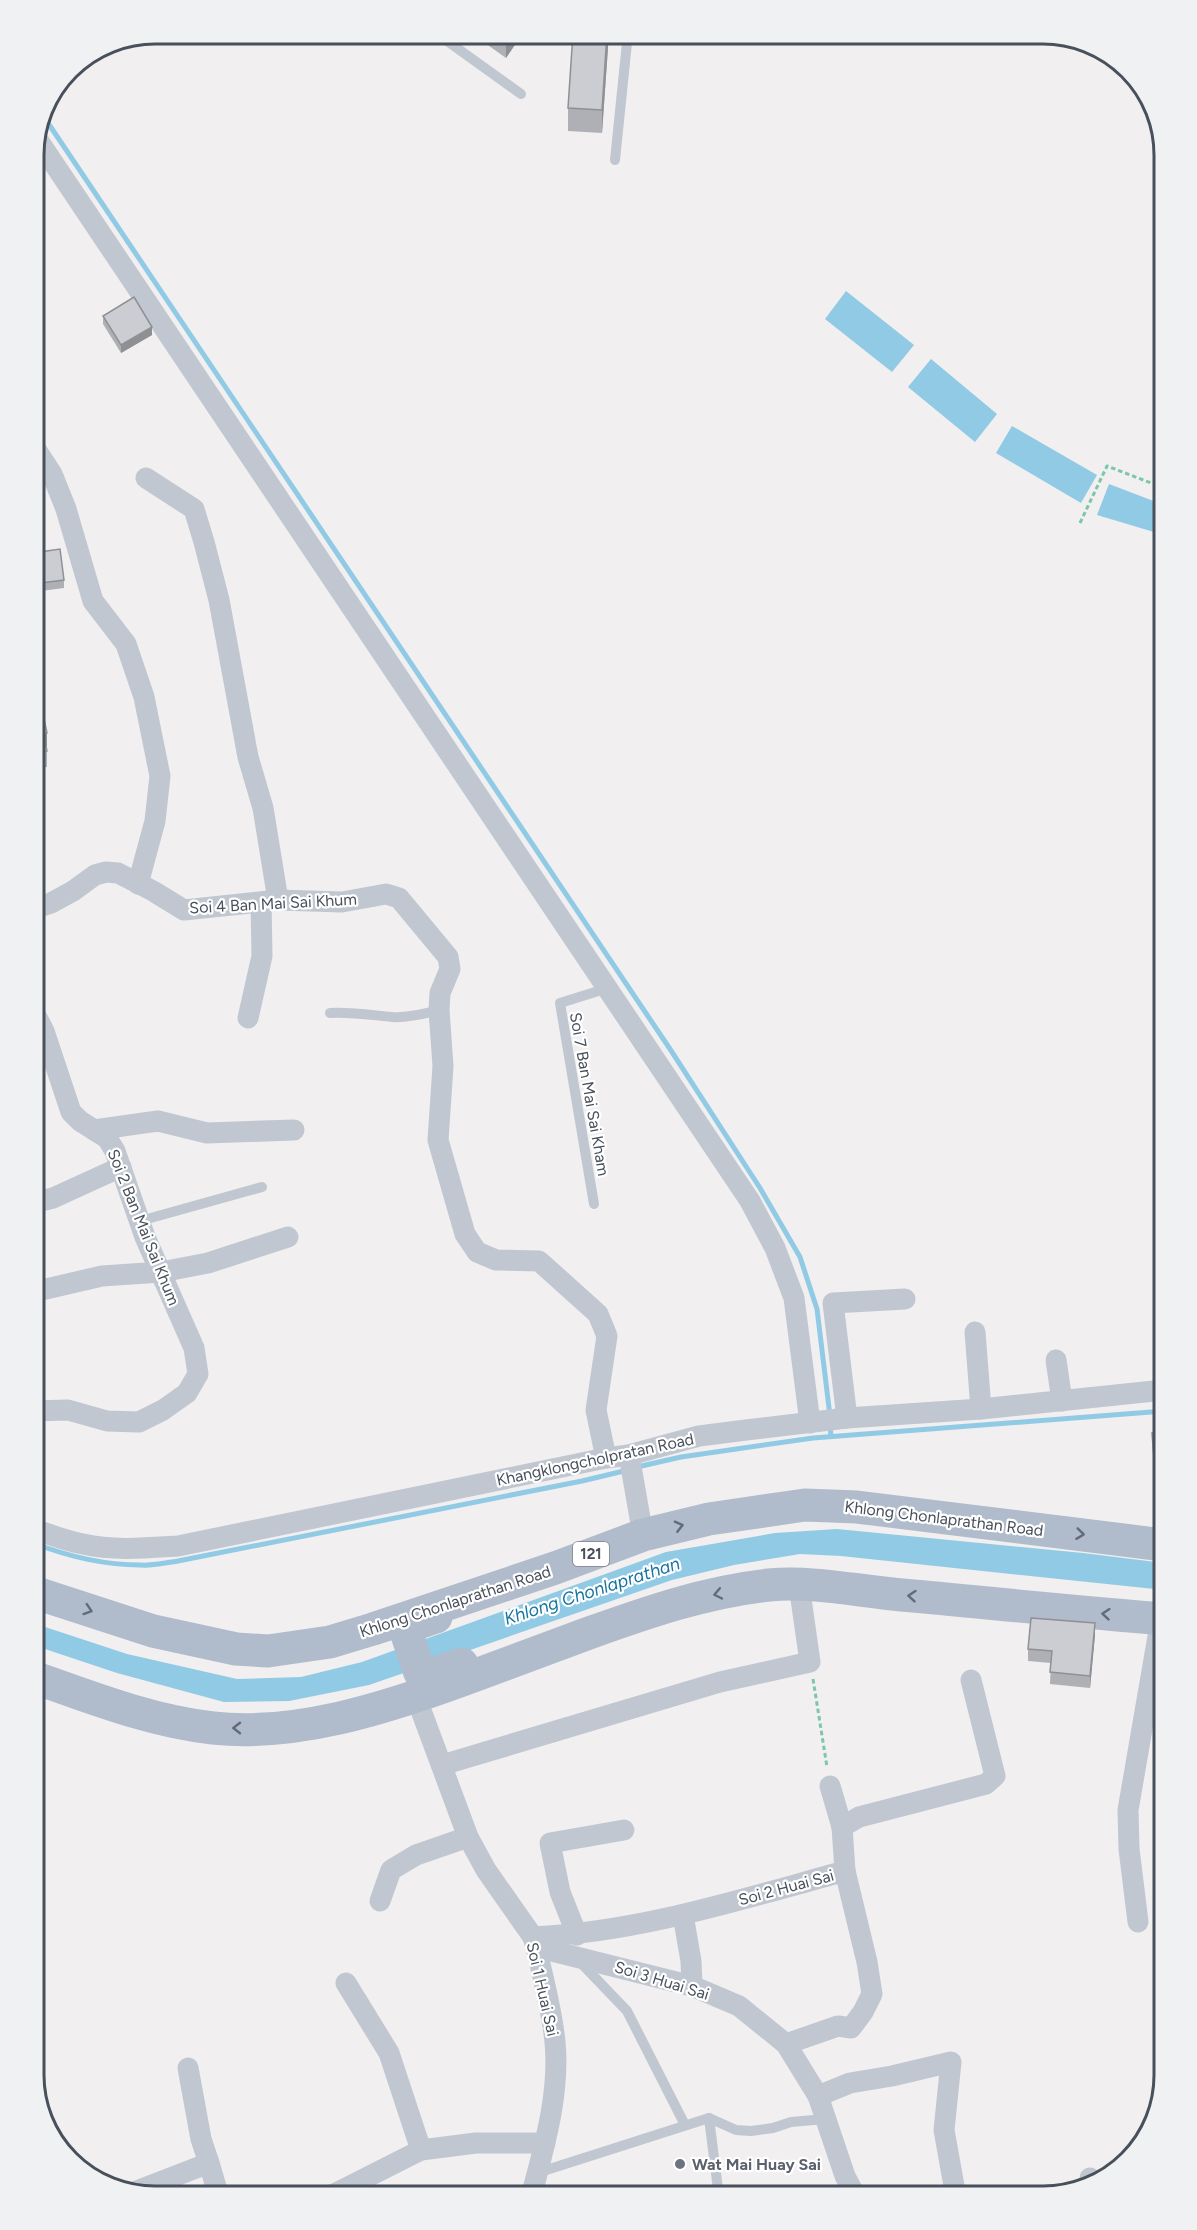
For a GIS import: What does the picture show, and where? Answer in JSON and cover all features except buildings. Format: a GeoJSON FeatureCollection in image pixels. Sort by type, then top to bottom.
{"type":"FeatureCollection","features":[{"type":"Feature","properties":{"kind":"main road","name":"Khlong Chonlaprathan Road"},"geometry":{"type":"LineString","coordinates":[[44,1596],[165,1634],[236,1649],[268,1651],[330,1641],[362,1632],[555,1568],[641,1519],[709,1519],[805,1505],[856,1507],[1154,1544]]}},
{"type":"Feature","properties":{"kind":"main road"},"geometry":{"type":"LineString","coordinates":[[268,1651],[302,1659],[385,1638],[399,1637],[410,1626],[555,1568]]}},
{"type":"Feature","properties":{"kind":"main road"},"geometry":{"type":"LineString","coordinates":[[44,1681],[119,1707],[177,1722],[215,1728],[279,1727],[348,1717],[414,1683],[571,1640],[668,1605],[771,1585],[820,1585],[876,1593],[1154,1618]]}},
{"type":"Feature","properties":{"kind":"main road"},"geometry":{"type":"LineString","coordinates":[[399,1637],[414,1683]]}},
{"type":"Feature","properties":{"kind":"street"},"geometry":{"type":"LineString","coordinates":[[44,149],[750,1201],[776,1248],[794,1298],[810,1423]]}},
{"type":"Feature","properties":{"kind":"street"},"geometry":{"type":"LineString","coordinates":[[44,462],[52,474],[66,509],[93,601],[126,645],[146,709],[160,776],[155,821],[138,884]]}},
{"type":"Feature","properties":{"kind":"street"},"geometry":{"type":"LineString","coordinates":[[146,478],[194,509],[219,600],[248,756],[263,808],[269,901],[262,956],[248,1018]]}},
{"type":"Feature","properties":{"kind":"street","name":"Soi 4 Ban Mai Sai Khum"},"geometry":{"type":"LineString","coordinates":[[44,905],[95,875],[106,872],[118,873],[184,910],[269,901],[342,902],[386,894],[399,898],[448,957],[450,969],[440,993],[439,1010],[443,1066],[438,1140],[465,1234],[477,1252],[496,1260],[539,1261],[598,1314],[607,1336],[596,1410],[606,1458]]}},
{"type":"Feature","properties":{"kind":"street","name":"Soi 2 Ban Mai Sai Khum"},"geometry":{"type":"LineString","coordinates":[[44,1057],[71,1112],[80,1121],[107,1138],[115,1151],[140,1221],[194,1348],[198,1374],[187,1393],[163,1410],[139,1422],[107,1420],[68,1410],[44,1411]]}},
{"type":"Feature","properties":{"kind":"street"},"geometry":{"type":"LineString","coordinates":[[94,1130],[158,1121],[207,1133],[294,1130]]}},
{"type":"Feature","properties":{"kind":"street"},"geometry":{"type":"LineString","coordinates":[[44,1200],[121,1167]]}},
{"type":"Feature","properties":{"kind":"street"},"geometry":{"type":"LineString","coordinates":[[44,1289],[102,1276],[161,1272],[208,1263],[288,1237]]}},
{"type":"Feature","properties":{"kind":"street"},"geometry":{"type":"LineString","coordinates":[[841,1418],[833,1303],[905,1299]]}},
{"type":"Feature","properties":{"kind":"street"},"geometry":{"type":"LineString","coordinates":[[975,1332],[981,1409]]}},
{"type":"Feature","properties":{"kind":"street"},"geometry":{"type":"LineString","coordinates":[[1056,1360],[1062,1401]]}},
{"type":"Feature","properties":{"kind":"street","name":"Khangklongcholpratan Road"},"geometry":{"type":"LineString","coordinates":[[44,1532],[82,1544],[111,1548],[178,1546],[606,1458],[630,1459],[699,1436],[841,1418],[981,1409],[1154,1391]]}},
{"type":"Feature","properties":{"kind":"street"},"geometry":{"type":"LineString","coordinates":[[630,1459],[641,1519]]}},
{"type":"Feature","properties":{"kind":"street"},"geometry":{"type":"LineString","coordinates":[[442,1765],[720,1682],[810,1662],[799,1585]]}},
{"type":"Feature","properties":{"kind":"street"},"geometry":{"type":"LineString","coordinates":[[1138,1922],[1129,1849],[1128,1810],[1154,1664]]}},
{"type":"Feature","properties":{"kind":"street"},"geometry":{"type":"LineString","coordinates":[[842,1827],[859,1817],[986,1784],[995,1776],[971,1680]]}},
{"type":"Feature","properties":{"kind":"street","name":"Soi 1 Huai Sai"},"geometry":{"type":"LineString","coordinates":[[414,1683],[468,1837],[486,1870],[535,1942],[555,2043],[555,2083],[545,2144],[534,2186]]}},
{"type":"Feature","properties":{"kind":"street","name":"Soi 2 Huai Sai"},"geometry":{"type":"LineString","coordinates":[[535,1942],[683,1915],[845,1871],[842,1827],[831,1786]]}},
{"type":"Feature","properties":{"kind":"street"},"geometry":{"type":"LineString","coordinates":[[577,1935],[560,1892],[550,1843],[624,1830]]}},
{"type":"Feature","properties":{"kind":"street"},"geometry":{"type":"LineString","coordinates":[[380,1901],[391,1870],[416,1855],[468,1837]]}},
{"type":"Feature","properties":{"kind":"street"},"geometry":{"type":"LineString","coordinates":[[786,2044],[838,2026],[850,2028],[863,2012],[872,1994],[867,1962],[845,1871]]}},
{"type":"Feature","properties":{"kind":"street"},"geometry":{"type":"LineString","coordinates":[[683,1915],[691,1960],[692,1986]]}},
{"type":"Feature","properties":{"kind":"street","name":"Soi 3 Huai Sai"},"geometry":{"type":"LineString","coordinates":[[535,1942],[576,1958],[615,1965],[692,1986],[739,2006],[786,2044],[818,2096],[850,2186]]}},
{"type":"Feature","properties":{"kind":"street"},"geometry":{"type":"LineString","coordinates":[[346,1983],[389,2053],[421,2150]]}},
{"type":"Feature","properties":{"kind":"street"},"geometry":{"type":"LineString","coordinates":[[818,2096],[850,2083],[951,2062],[944,2130],[954,2186]]}},
{"type":"Feature","properties":{"kind":"street"},"geometry":{"type":"LineString","coordinates":[[188,2068],[201,2139],[216,2186]]}},
{"type":"Feature","properties":{"kind":"street"},"geometry":{"type":"LineString","coordinates":[[351,2186],[421,2150],[476,2143],[545,2144]]}},
{"type":"Feature","properties":{"kind":"street"},"geometry":{"type":"LineString","coordinates":[[150,2186],[209,2163]]}},
{"type":"Feature","properties":{"kind":"lane"},"geometry":{"type":"LineString","coordinates":[[451,44],[520,94]]}},
{"type":"Feature","properties":{"kind":"lane"},"geometry":{"type":"LineString","coordinates":[[615,160],[627,44]]}},
{"type":"Feature","properties":{"kind":"lane","name":"Soi 7 Ban Mai Sai Kham"},"geometry":{"type":"LineString","coordinates":[[594,1204],[560,1003],[608,988]]}},
{"type":"Feature","properties":{"kind":"lane"},"geometry":{"type":"LineString","coordinates":[[330,1013],[354,1012],[393,1017],[439,1010]]}},
{"type":"Feature","properties":{"kind":"lane"},"geometry":{"type":"LineString","coordinates":[[140,1221],[262,1187]]}},
{"type":"Feature","properties":{"kind":"lane"},"geometry":{"type":"LineString","coordinates":[[576,1958],[627,2011],[685,2125]]}},
{"type":"Feature","properties":{"kind":"lane"},"geometry":{"type":"LineString","coordinates":[[709,2118],[717,2186]]}},
{"type":"Feature","properties":{"kind":"lane"},"geometry":{"type":"LineString","coordinates":[[537,2173],[709,2118],[736,2130],[751,2131],[773,2128],[791,2122],[825,2119]]}},
{"type":"Feature","properties":{"kind":"path"},"geometry":{"type":"LineString","coordinates":[[1080,523],[1107,466],[1154,484]]}},
{"type":"Feature","properties":{"kind":"path"},"geometry":{"type":"LineString","coordinates":[[810,1662],[831,1786]]}},
{"type":"Feature","properties":{"kind":"water"},"geometry":{"type":"Polygon","coordinates":[[[846,291],[914,345],[892,372],[825,319],[846,291]]]}},
{"type":"Feature","properties":{"kind":"water"},"geometry":{"type":"Polygon","coordinates":[[[931,359],[997,414],[975,442],[908,387],[931,359]]]}},
{"type":"Feature","properties":{"kind":"water"},"geometry":{"type":"Polygon","coordinates":[[[1012,426],[1097,475],[1081,503],[996,453],[1012,426]]]}},
{"type":"Feature","properties":{"kind":"water"},"geometry":{"type":"Polygon","coordinates":[[[1109,484],[1154,501],[1154,532],[1097,515],[1109,484]]]}},
{"type":"Feature","properties":{"kind":"water","name":"Khlong Chonlaprathan"},"geometry":{"type":"Polygon","coordinates":[[[837,1529],[1154,1562],[1154,1589],[841,1556],[800,1554],[734,1565],[672,1580],[369,1685],[289,1701],[224,1702],[117,1673],[44,1649],[44,1627],[127,1654],[237,1679],[301,1677],[362,1662],[666,1552],[775,1533],[837,1529]]]}},
{"type":"Feature","properties":{"kind":"waterway"},"geometry":{"type":"LineString","coordinates":[[48,123],[670,1049],[760,1188],[800,1257],[817,1309],[830,1416]]}},
{"type":"Feature","properties":{"kind":"waterway"},"geometry":{"type":"LineString","coordinates":[[637,1467],[681,1457],[813,1438],[1154,1412]]}},
{"type":"Feature","properties":{"kind":"waterway"},"geometry":{"type":"LineString","coordinates":[[830,1425],[831,1436]]}},
{"type":"Feature","properties":{"kind":"waterway"},"geometry":{"type":"LineString","coordinates":[[44,1547],[72,1556],[99,1561],[126,1565],[159,1564],[628,1470]]}},
{"type":"Feature","properties":{"kind":"place","name":"Wat Mai Huay Sai"},"geometry":{"type":"Point","coordinates":[680,2164]}}]}
